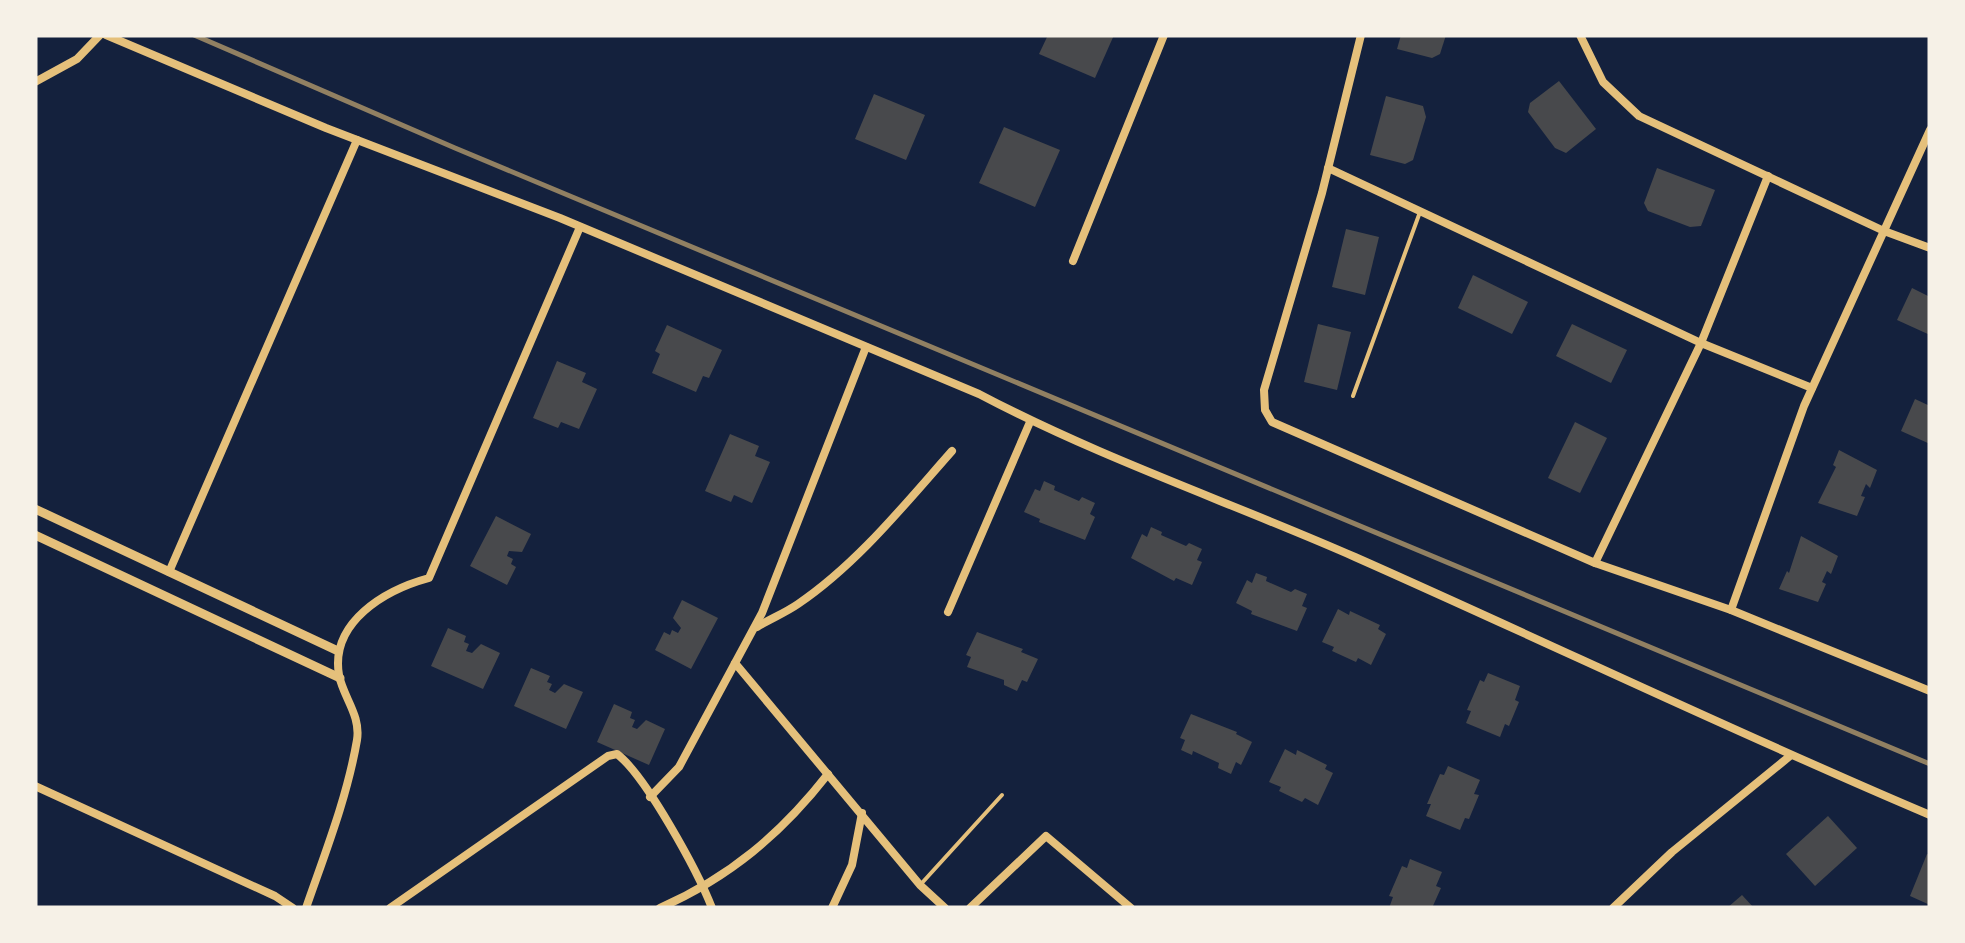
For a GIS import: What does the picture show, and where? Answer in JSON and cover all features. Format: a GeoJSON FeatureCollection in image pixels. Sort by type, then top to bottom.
{"type":"FeatureCollection","features":[{"type":"Feature","properties":{"kind":"street"},"geometry":{"type":"LineString","coordinates":[[35,82],[77,59],[103,35],[356,140],[580,226],[978,394],[1030,422],[1353,556],[1790,756],[1930,815]]}},
{"type":"Feature","properties":{"kind":"street"},"geometry":{"type":"LineString","coordinates":[[1073,262],[1164,35]]}},
{"type":"Feature","properties":{"kind":"street"},"geometry":{"type":"LineString","coordinates":[[1361,35],[1328,168],[1264,390],[1265,410],[1272,422],[1595,563],[1731,610],[1930,691]]}},
{"type":"Feature","properties":{"kind":"street"},"geometry":{"type":"LineString","coordinates":[[1580,35],[1603,82],[1640,116],[1884,231],[1930,248]]}},
{"type":"Feature","properties":{"kind":"street"},"geometry":{"type":"LineString","coordinates":[[1731,610],[1812,388],[1930,130]]}},
{"type":"Feature","properties":{"kind":"street"},"geometry":{"type":"LineString","coordinates":[[169,572],[356,140]]}},
{"type":"Feature","properties":{"kind":"street"},"geometry":{"type":"LineString","coordinates":[[1328,168],[1701,343],[1812,388]]}},
{"type":"Feature","properties":{"kind":"street"},"geometry":{"type":"LineString","coordinates":[[1595,563],[1701,343],[1768,176]]}},
{"type":"Feature","properties":{"kind":"street"},"geometry":{"type":"LineString","coordinates":[[306,908],[343,801],[358,734],[353,704],[340,678],[338,651],[349,627],[375,602],[405,584],[428,578],[580,226]]}},
{"type":"Feature","properties":{"kind":"street"},"geometry":{"type":"LineString","coordinates":[[650,796],[679,766],[753,629],[866,347]]}},
{"type":"Feature","properties":{"kind":"street"},"geometry":{"type":"LineString","coordinates":[[948,612],[1030,422]]}},
{"type":"Feature","properties":{"kind":"street"},"geometry":{"type":"LineString","coordinates":[[753,629],[798,604],[834,574],[884,528],[952,451]]}},
{"type":"Feature","properties":{"kind":"street"},"geometry":{"type":"LineString","coordinates":[[35,510],[338,651]]}},
{"type":"Feature","properties":{"kind":"street"},"geometry":{"type":"LineString","coordinates":[[35,535],[340,678]]}},
{"type":"Feature","properties":{"kind":"street"},"geometry":{"type":"LineString","coordinates":[[735,662],[920,885],[944,908]]}},
{"type":"Feature","properties":{"kind":"street"},"geometry":{"type":"LineString","coordinates":[[390,908],[608,756],[622,756],[650,796],[712,908]]}},
{"type":"Feature","properties":{"kind":"street"},"geometry":{"type":"LineString","coordinates":[[1613,908],[1672,852],[1790,756]]}},
{"type":"Feature","properties":{"kind":"street"},"geometry":{"type":"LineString","coordinates":[[660,908],[704,888],[799,811],[828,774]]}},
{"type":"Feature","properties":{"kind":"street"},"geometry":{"type":"LineString","coordinates":[[35,786],[275,896],[293,908]]}},
{"type":"Feature","properties":{"kind":"street"},"geometry":{"type":"LineString","coordinates":[[832,908],[852,865],[862,813]]}},
{"type":"Feature","properties":{"kind":"street"},"geometry":{"type":"LineString","coordinates":[[970,908],[1046,836],[1131,908]]}},
{"type":"Feature","properties":{"kind":"lane"},"geometry":{"type":"LineString","coordinates":[[1353,396],[1420,212]]}},
{"type":"Feature","properties":{"kind":"lane"},"geometry":{"type":"LineString","coordinates":[[920,885],[1002,795]]}},
{"type":"Feature","properties":{"kind":"building"},"geometry":{"type":"Polygon","coordinates":[[[1048,35],[1114,35],[1095,78],[1039,54],[1048,35]]]}},
{"type":"Feature","properties":{"kind":"building"},"geometry":{"type":"Polygon","coordinates":[[[1401,35],[1446,35],[1440,54],[1432,58],[1397,49],[1401,35]]]}},
{"type":"Feature","properties":{"kind":"building"},"geometry":{"type":"Polygon","coordinates":[[[1559,81],[1596,129],[1566,153],[1555,148],[1528,112],[1530,103],[1559,81]]]}},
{"type":"Feature","properties":{"kind":"building"},"geometry":{"type":"Polygon","coordinates":[[[874,94],[925,115],[906,160],[855,139],[874,94]]]}},
{"type":"Feature","properties":{"kind":"building"},"geometry":{"type":"Polygon","coordinates":[[[1386,96],[1423,106],[1426,117],[1413,160],[1405,164],[1370,155],[1386,96]]]}},
{"type":"Feature","properties":{"kind":"building"},"geometry":{"type":"Polygon","coordinates":[[[1004,127],[1060,150],[1035,207],[979,183],[1004,127]]]}},
{"type":"Feature","properties":{"kind":"building"},"geometry":{"type":"Polygon","coordinates":[[[1657,168],[1715,190],[1701,226],[1690,227],[1648,211],[1644,203],[1657,168]]]}},
{"type":"Feature","properties":{"kind":"building"},"geometry":{"type":"Polygon","coordinates":[[[1346,229],[1379,237],[1365,295],[1332,287],[1346,229]]]}},
{"type":"Feature","properties":{"kind":"building"},"geometry":{"type":"Polygon","coordinates":[[[1473,275],[1528,302],[1512,334],[1458,308],[1473,275]]]}},
{"type":"Feature","properties":{"kind":"building"},"geometry":{"type":"Polygon","coordinates":[[[1912,288],[1930,297],[1930,335],[1897,320],[1912,288]]]}},
{"type":"Feature","properties":{"kind":"building"},"geometry":{"type":"Polygon","coordinates":[[[1318,324],[1351,332],[1337,390],[1304,382],[1318,324]]]}},
{"type":"Feature","properties":{"kind":"building"},"geometry":{"type":"Polygon","coordinates":[[[1572,324],[1627,350],[1611,383],[1556,356],[1572,324]]]}},
{"type":"Feature","properties":{"kind":"building"},"geometry":{"type":"Polygon","coordinates":[[[667,325],[722,350],[709,378],[703,376],[696,392],[652,373],[660,354],[655,351],[667,325]]]}},
{"type":"Feature","properties":{"kind":"building"},"geometry":{"type":"Polygon","coordinates":[[[557,361],[586,373],[582,382],[597,389],[579,429],[561,422],[558,428],[533,418],[557,361]]]}},
{"type":"Feature","properties":{"kind":"building"},"geometry":{"type":"Polygon","coordinates":[[[1915,399],[1930,406],[1930,444],[1901,431],[1915,399]]]}},
{"type":"Feature","properties":{"kind":"building"},"geometry":{"type":"Polygon","coordinates":[[[1575,422],[1607,438],[1580,493],[1548,478],[1575,422]]]}},
{"type":"Feature","properties":{"kind":"building"},"geometry":{"type":"Polygon","coordinates":[[[730,434],[759,446],[755,456],[770,462],[752,503],[734,495],[731,502],[705,491],[730,434]]]}},
{"type":"Feature","properties":{"kind":"building"},"geometry":{"type":"Polygon","coordinates":[[[1839,450],[1877,470],[1870,488],[1866,484],[1857,516],[1818,503],[1836,467],[1833,465],[1839,450]]]}},
{"type":"Feature","properties":{"kind":"building"},"geometry":{"type":"Polygon","coordinates":[[[1044,481],[1079,501],[1082,497],[1095,503],[1090,514],[1095,517],[1085,540],[1024,512],[1035,489],[1040,491],[1044,481]]]}},
{"type":"Feature","properties":{"kind":"building"},"geometry":{"type":"Polygon","coordinates":[[[496,516],[531,534],[522,552],[509,551],[507,556],[516,567],[507,585],[470,566],[496,516]]]}},
{"type":"Feature","properties":{"kind":"building"},"geometry":{"type":"Polygon","coordinates":[[[1151,527],[1186,546],[1189,543],[1202,549],[1197,560],[1202,562],[1192,585],[1176,578],[1174,581],[1131,558],[1142,534],[1147,537],[1151,527]]]}},
{"type":"Feature","properties":{"kind":"building"},"geometry":{"type":"Polygon","coordinates":[[[1801,536],[1838,556],[1831,574],[1827,571],[1822,582],[1826,584],[1818,602],[1779,589],[1789,573],[1801,536]]]}},
{"type":"Feature","properties":{"kind":"building"},"geometry":{"type":"Polygon","coordinates":[[[1256,573],[1291,592],[1295,589],[1307,594],[1302,606],[1307,608],[1297,631],[1251,614],[1252,611],[1236,603],[1247,580],[1252,583],[1256,573]]]}},
{"type":"Feature","properties":{"kind":"building"},"geometry":{"type":"Polygon","coordinates":[[[682,600],[718,618],[691,669],[655,650],[664,632],[670,635],[672,630],[678,633],[681,628],[673,618],[682,600]]]}},
{"type":"Feature","properties":{"kind":"building"},"geometry":{"type":"Polygon","coordinates":[[[1338,609],[1380,625],[1378,629],[1386,634],[1371,665],[1332,651],[1334,647],[1322,642],[1338,609]]]}},
{"type":"Feature","properties":{"kind":"building"},"geometry":{"type":"Polygon","coordinates":[[[448,628],[466,636],[466,651],[472,653],[481,644],[500,653],[483,689],[431,666],[448,628]]]}},
{"type":"Feature","properties":{"kind":"building"},"geometry":{"type":"Polygon","coordinates":[[[977,632],[1023,649],[1021,652],[1038,659],[1027,682],[1022,680],[1017,691],[1004,685],[1004,680],[967,667],[971,657],[966,655],[977,632]]]}},
{"type":"Feature","properties":{"kind":"building"},"geometry":{"type":"Polygon","coordinates":[[[531,668],[550,676],[549,690],[555,693],[564,684],[583,692],[566,729],[514,706],[531,668]]]}},
{"type":"Feature","properties":{"kind":"building"},"geometry":{"type":"Polygon","coordinates":[[[1488,673],[1520,686],[1515,700],[1519,702],[1500,737],[1466,723],[1471,711],[1467,710],[1480,680],[1484,682],[1488,673]]]}},
{"type":"Feature","properties":{"kind":"building"},"geometry":{"type":"Polygon","coordinates":[[[614,704],[632,712],[632,727],[637,729],[646,720],[665,729],[649,765],[597,742],[614,704]]]}},
{"type":"Feature","properties":{"kind":"building"},"geometry":{"type":"Polygon","coordinates":[[[1191,714],[1252,742],[1241,765],[1236,762],[1231,774],[1218,768],[1219,763],[1181,750],[1185,740],[1180,738],[1191,714]]]}},
{"type":"Feature","properties":{"kind":"building"},"geometry":{"type":"Polygon","coordinates":[[[1285,749],[1296,755],[1297,750],[1327,765],[1325,769],[1333,773],[1318,805],[1305,798],[1302,802],[1269,782],[1285,749]]]}},
{"type":"Feature","properties":{"kind":"building"},"geometry":{"type":"Polygon","coordinates":[[[1448,766],[1480,780],[1474,794],[1479,795],[1460,830],[1426,816],[1440,774],[1444,775],[1448,766]]]}},
{"type":"Feature","properties":{"kind":"building"},"geometry":{"type":"Polygon","coordinates":[[[1828,816],[1857,848],[1815,886],[1786,854],[1828,816]]]}},
{"type":"Feature","properties":{"kind":"building"},"geometry":{"type":"Polygon","coordinates":[[[1927,854],[1930,855],[1930,905],[1910,896],[1927,854]]]}},
{"type":"Feature","properties":{"kind":"building"},"geometry":{"type":"Polygon","coordinates":[[[1410,859],[1442,872],[1436,886],[1441,888],[1432,908],[1389,908],[1393,897],[1389,896],[1402,866],[1407,868],[1410,859]]]}},
{"type":"Feature","properties":{"kind":"building"},"geometry":{"type":"Polygon","coordinates":[[[1742,895],[1754,908],[1727,908],[1742,895]]]}},
{"type":"Feature","properties":{"kind":"railway"},"geometry":{"type":"LineString","coordinates":[[194,35],[455,148],[1930,764]]}}]}
